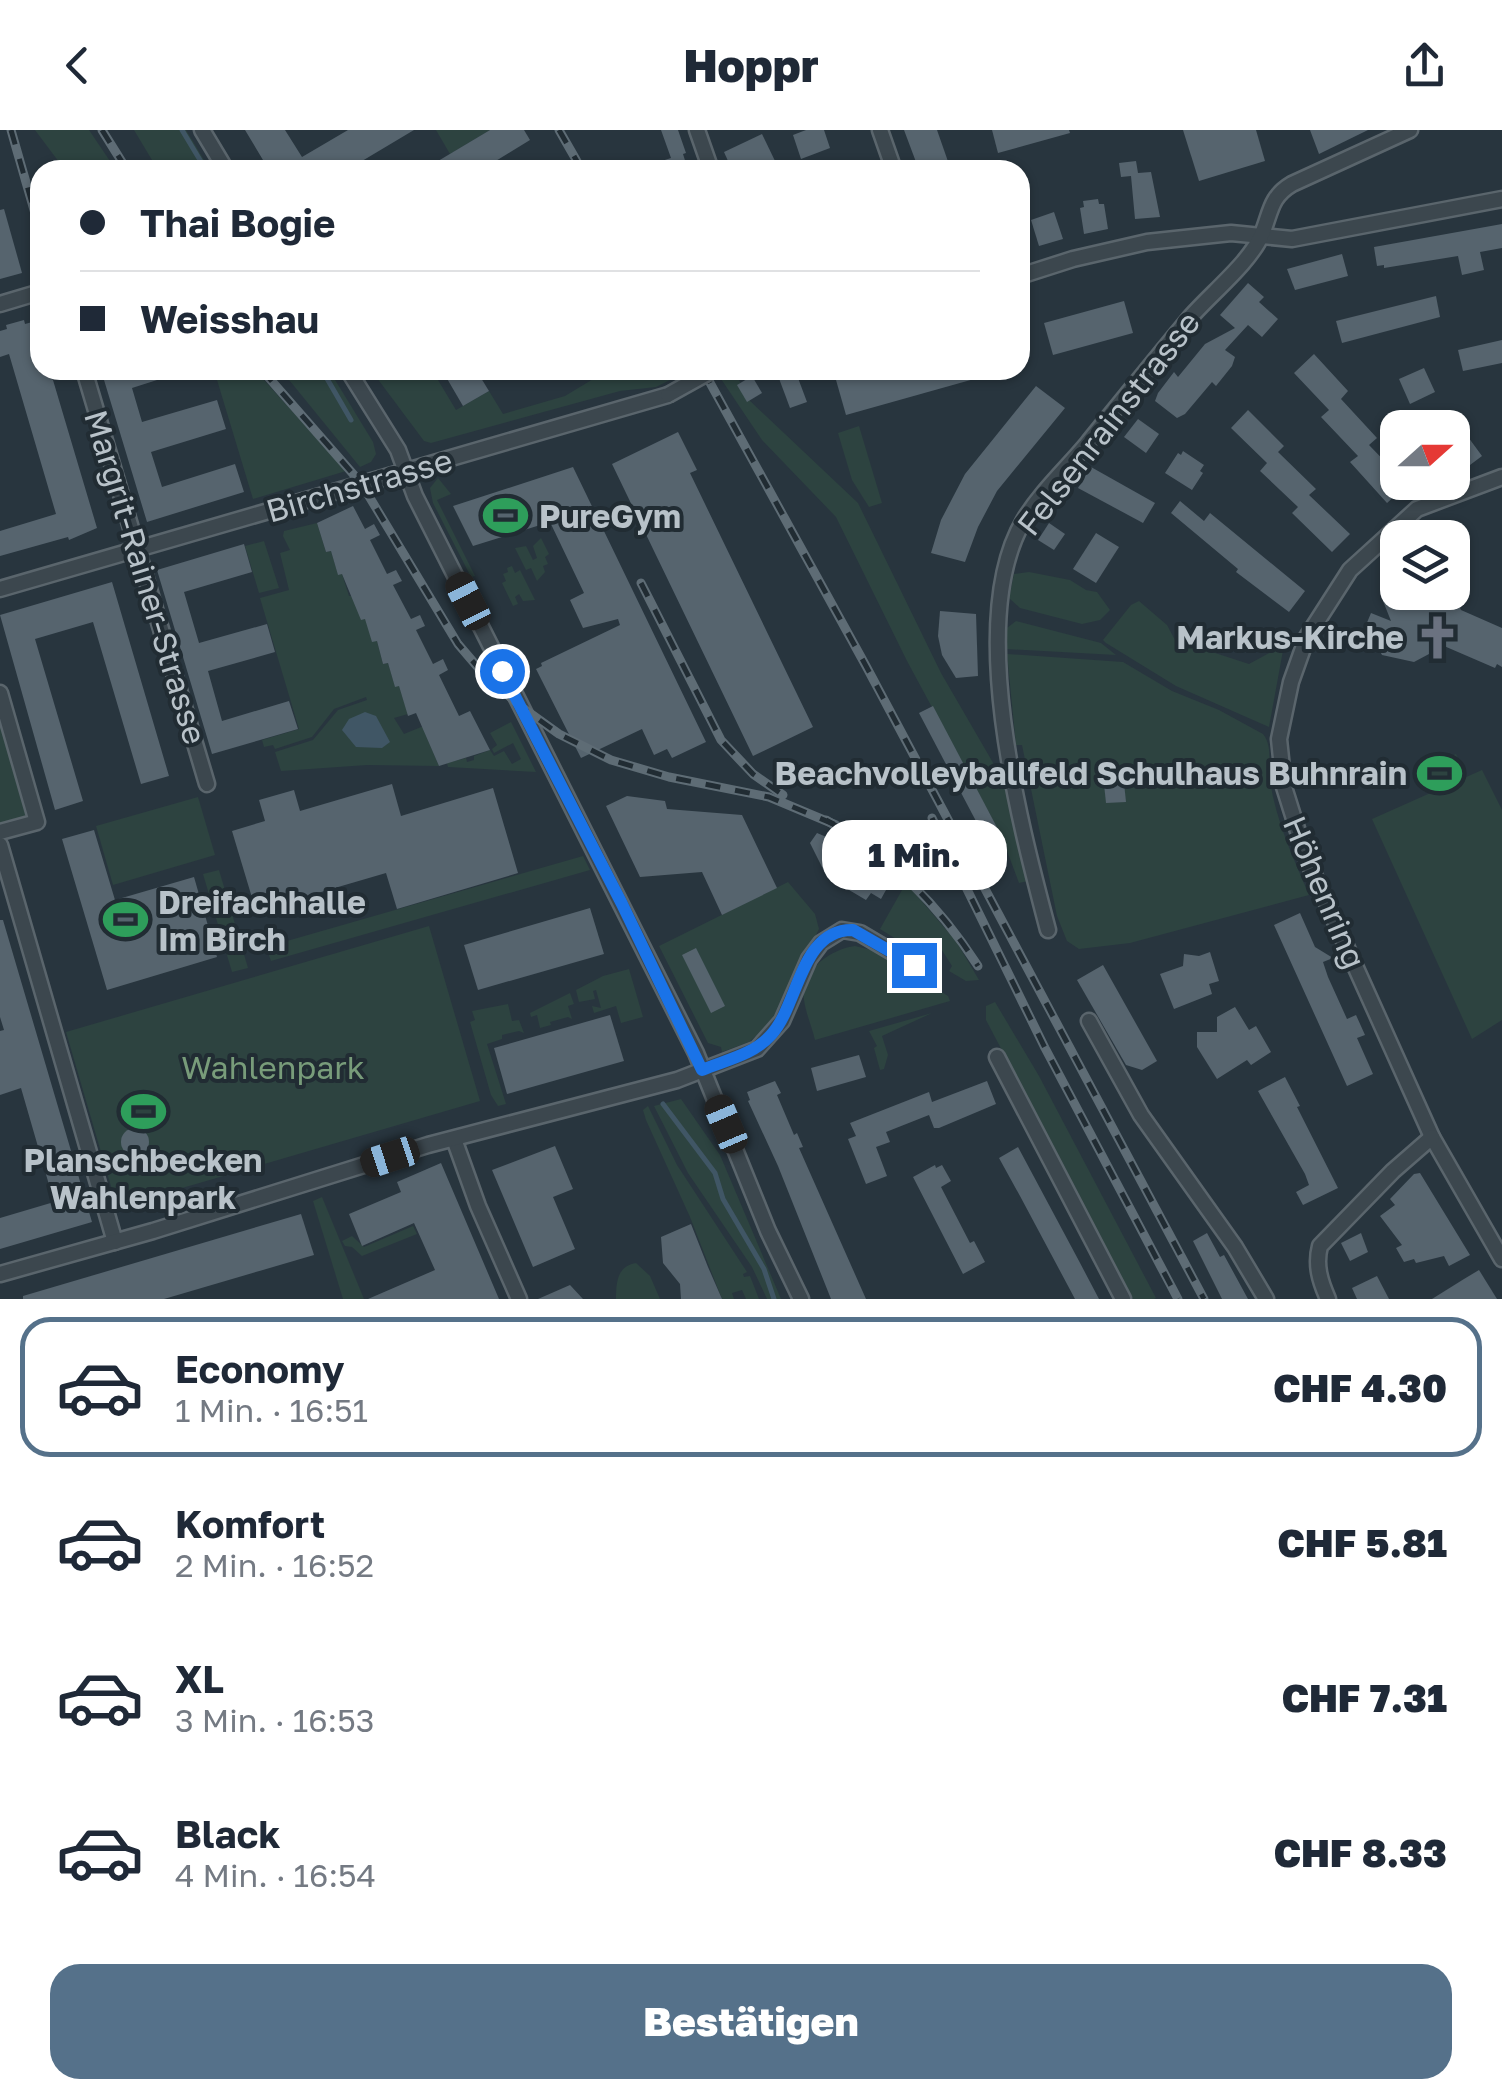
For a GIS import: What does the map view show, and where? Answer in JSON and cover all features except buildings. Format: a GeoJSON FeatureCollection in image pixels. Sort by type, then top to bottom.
{"type":"FeatureCollection","features":[{"type":"Feature","properties":{"kind":"street"},"geometry":{"type":"LineString","coordinates":[[202,130],[220,160]]}},
{"type":"Feature","properties":{"kind":"street"},"geometry":{"type":"LineString","coordinates":[[697,130],[708,160]]}},
{"type":"Feature","properties":{"kind":"street"},"geometry":{"type":"LineString","coordinates":[[880,130],[890,160]]}},
{"type":"Feature","properties":{"kind":"street"},"geometry":{"type":"LineString","coordinates":[[1262,236],[1270,207],[1283,189],[1410,130]]}},
{"type":"Feature","properties":{"kind":"street"},"geometry":{"type":"LineString","coordinates":[[1030,273],[1147,242],[1231,233],[1292,238],[1502,198]]}},
{"type":"Feature","properties":{"kind":"street","name":"Felsenrainstrasse"},"geometry":{"type":"LineString","coordinates":[[1048,930],[1028,856],[1004,715],[1000,632],[1007,562],[1036,504],[1122,397],[1262,236]]}},
{"type":"Feature","properties":{"kind":"street"},"geometry":{"type":"LineString","coordinates":[[0,304],[30,295]]}},
{"type":"Feature","properties":{"kind":"street","name":"Margrit-Rainer-Strasse"},"geometry":{"type":"LineString","coordinates":[[87,380],[207,784]]}},
{"type":"Feature","properties":{"kind":"street"},"geometry":{"type":"LineString","coordinates":[[354,380],[398,450],[415,496],[622,904],[702,1070],[760,1213],[801,1299]]}},
{"type":"Feature","properties":{"kind":"street","name":"Birchstrasse"},"geometry":{"type":"LineString","coordinates":[[0,589],[668,395],[695,380]]}},
{"type":"Feature","properties":{"kind":"street","name":"Höhenring"},"geometry":{"type":"LineString","coordinates":[[1502,477],[1417,509],[1350,570],[1306,637],[1279,738],[1288,804],[1306,858],[1432,1137],[1502,1259]]}},
{"type":"Feature","properties":{"kind":"street"},"geometry":{"type":"LineString","coordinates":[[0,693],[37,822],[0,832]]}},
{"type":"Feature","properties":{"kind":"street"},"geometry":{"type":"LineString","coordinates":[[0,845],[115,1242]]}},
{"type":"Feature","properties":{"kind":"street"},"geometry":{"type":"LineString","coordinates":[[0,1274],[454,1139],[677,1080],[756,1049],[782,1021],[809,959],[821,942],[833,934],[853,930],[914,965]]}},
{"type":"Feature","properties":{"kind":"street"},"geometry":{"type":"LineString","coordinates":[[1090,1021],[1141,1115],[1235,1247],[1266,1299]]}},
{"type":"Feature","properties":{"kind":"street"},"geometry":{"type":"LineString","coordinates":[[998,1058],[1123,1299]]}},
{"type":"Feature","properties":{"kind":"street"},"geometry":{"type":"LineString","coordinates":[[1328,1299],[1319,1274],[1320,1246],[1393,1170],[1432,1137]]}},
{"type":"Feature","properties":{"kind":"street"},"geometry":{"type":"LineString","coordinates":[[454,1139],[519,1299]]}},
{"type":"Feature","properties":{"kind":"green space"},"geometry":{"type":"Polygon","coordinates":[[[35,130],[89,130],[109,160],[58,160],[35,130]]]}},
{"type":"Feature","properties":{"kind":"green space"},"geometry":{"type":"Polygon","coordinates":[[[134,130],[186,130],[204,160],[152,160],[134,130]]]}},
{"type":"Feature","properties":{"kind":"green space"},"geometry":{"type":"Polygon","coordinates":[[[436,130],[490,130],[450,154],[436,130]]]}},
{"type":"Feature","properties":{"kind":"green space"},"geometry":{"type":"Polygon","coordinates":[[[217,380],[264,380],[346,471],[253,499],[217,380]]]}},
{"type":"Feature","properties":{"kind":"green space"},"geometry":{"type":"Polygon","coordinates":[[[289,380],[335,380],[373,442],[376,454],[371,462],[360,467],[289,380]]]}},
{"type":"Feature","properties":{"kind":"green space"},"geometry":{"type":"Polygon","coordinates":[[[378,380],[438,380],[456,410],[489,391],[503,414],[565,396],[591,380],[670,380],[656,387],[620,391],[431,443],[424,441],[378,380]]]}},
{"type":"Feature","properties":{"kind":"green space"},"geometry":{"type":"Polygon","coordinates":[[[722,380],[739,380],[749,400],[858,503],[941,673],[1010,792],[1028,881],[1019,883],[1001,835],[907,661],[836,517],[762,440],[722,380]]]}},
{"type":"Feature","properties":{"kind":"green space"},"geometry":{"type":"Polygon","coordinates":[[[859,426],[882,503],[869,507],[852,480],[838,433],[859,426]]]}},
{"type":"Feature","properties":{"kind":"green space"},"geometry":{"type":"Polygon","coordinates":[[[438,478],[451,494],[437,500],[475,576],[471,577],[433,503],[430,488],[438,478]]]}},
{"type":"Feature","properties":{"kind":"green space"},"geometry":{"type":"Polygon","coordinates":[[[317,523],[326,552],[331,551],[349,596],[353,596],[377,641],[383,664],[388,663],[395,686],[399,686],[408,714],[394,718],[404,734],[426,725],[425,733],[439,766],[367,765],[281,771],[275,752],[313,740],[338,710],[367,700],[366,697],[334,709],[312,737],[275,749],[273,745],[264,747],[262,740],[299,729],[260,598],[289,590],[280,553],[290,550],[284,531],[317,523]]]}},
{"type":"Feature","properties":{"kind":"green space"},"geometry":{"type":"Polygon","coordinates":[[[541,538],[549,554],[545,557],[548,564],[543,566],[545,572],[537,581],[531,568],[526,570],[515,548],[526,546],[533,560],[537,558],[533,546],[541,538]]]}},
{"type":"Feature","properties":{"kind":"green space"},"geometry":{"type":"Polygon","coordinates":[[[264,541],[279,588],[259,593],[245,546],[264,541]]]}},
{"type":"Feature","properties":{"kind":"green space"},"geometry":{"type":"Polygon","coordinates":[[[512,566],[515,573],[520,570],[535,600],[523,601],[519,594],[515,597],[518,604],[513,606],[502,583],[506,581],[503,574],[512,566]]]}},
{"type":"Feature","properties":{"kind":"green space"},"geometry":{"type":"Polygon","coordinates":[[[1029,572],[1070,580],[1097,592],[1110,610],[1100,620],[1082,624],[1020,608],[1009,598],[1014,574],[1029,572]]]}},
{"type":"Feature","properties":{"kind":"green space"},"geometry":{"type":"Polygon","coordinates":[[[1139,601],[1167,625],[1175,640],[1249,664],[1284,645],[1269,727],[1176,686],[1106,643],[1103,640],[1131,605],[1139,601]]]}},
{"type":"Feature","properties":{"kind":"green space"},"geometry":{"type":"Polygon","coordinates":[[[1016,621],[1101,643],[1116,655],[1006,649],[1007,628],[1016,621]]]}},
{"type":"Feature","properties":{"kind":"green space"},"geometry":{"type":"Polygon","coordinates":[[[1007,654],[1123,662],[1172,691],[1263,734],[1269,750],[1276,810],[1309,895],[1130,943],[1079,949],[1067,941],[1057,916],[1022,745],[1016,745],[1007,654]]]}},
{"type":"Feature","properties":{"kind":"green space"},"geometry":{"type":"Polygon","coordinates":[[[0,711],[31,817],[0,826],[0,711]]]}},
{"type":"Feature","properties":{"kind":"green space"},"geometry":{"type":"Polygon","coordinates":[[[511,722],[536,772],[448,767],[447,763],[474,760],[474,756],[490,750],[494,756],[504,751],[512,764],[521,759],[513,743],[494,753],[492,749],[497,745],[490,733],[511,722]]]}},
{"type":"Feature","properties":{"kind":"green space","name":"Beachvolleyballfeld Schulhaus Buhnrain"},"geometry":{"type":"Polygon","coordinates":[[[1456,754],[1465,774],[1424,792],[1415,772],[1456,754]]]}},
{"type":"Feature","properties":{"kind":"green space"},"geometry":{"type":"Polygon","coordinates":[[[1482,770],[1502,810],[1502,1020],[1472,1039],[1372,819],[1482,770]]]}},
{"type":"Feature","properties":{"kind":"green space"},"geometry":{"type":"Polygon","coordinates":[[[198,797],[215,855],[113,885],[96,826],[198,797]]]}},
{"type":"Feature","properties":{"kind":"green space"},"geometry":{"type":"Polygon","coordinates":[[[583,856],[590,870],[271,961],[266,947],[583,856]]]}},
{"type":"Feature","properties":{"kind":"green space"},"geometry":{"type":"Polygon","coordinates":[[[219,870],[248,968],[232,972],[203,874],[219,870]]]}},
{"type":"Feature","properties":{"kind":"green space"},"geometry":{"type":"Polygon","coordinates":[[[788,882],[815,914],[819,929],[771,1023],[749,1042],[722,1052],[721,1047],[708,1043],[659,946],[788,882]]]}},
{"type":"Feature","properties":{"kind":"green space"},"geometry":{"type":"Polygon","coordinates":[[[906,883],[956,941],[979,980],[966,981],[949,971],[952,966],[940,947],[930,960],[880,929],[906,883]]]}},
{"type":"Feature","properties":{"kind":"green space","name":"Wahlenpark"},"geometry":{"type":"Polygon","coordinates":[[[429,926],[480,1101],[117,1207],[66,1032],[429,926]]]}},
{"type":"Feature","properties":{"kind":"green space"},"geometry":{"type":"Polygon","coordinates":[[[855,946],[875,951],[948,996],[950,1001],[815,1040],[804,1000],[806,980],[827,957],[855,946]]]}},
{"type":"Feature","properties":{"kind":"green space"},"geometry":{"type":"Polygon","coordinates":[[[629,969],[643,1017],[621,1023],[616,1006],[594,1013],[592,1006],[601,1008],[596,990],[595,999],[579,1002],[576,990],[603,976],[629,969]]]}},
{"type":"Feature","properties":{"kind":"green space"},"geometry":{"type":"Polygon","coordinates":[[[570,993],[574,1004],[568,1006],[572,1019],[550,1022],[551,1025],[540,1028],[537,1015],[531,1017],[530,1013],[570,993]]]}},
{"type":"Feature","properties":{"kind":"green space"},"geometry":{"type":"Polygon","coordinates":[[[995,1002],[1039,1076],[1156,1298],[1133,1299],[986,1020],[986,1006],[995,1002]]]}},
{"type":"Feature","properties":{"kind":"green space"},"geometry":{"type":"Polygon","coordinates":[[[508,1004],[512,1021],[519,1020],[524,1033],[502,1035],[502,1039],[487,1044],[506,1104],[498,1106],[491,1095],[470,1022],[475,1020],[472,1011],[508,1004]]]}},
{"type":"Feature","properties":{"kind":"green space"},"geometry":{"type":"Polygon","coordinates":[[[932,1013],[882,1036],[888,1055],[884,1069],[880,1070],[874,1048],[877,1046],[869,1031],[932,1013]]]}},
{"type":"Feature","properties":{"kind":"green space"},"geometry":{"type":"Polygon","coordinates":[[[681,1099],[720,1155],[781,1299],[767,1299],[752,1267],[688,1173],[654,1106],[681,1099]]]}},
{"type":"Feature","properties":{"kind":"green space"},"geometry":{"type":"Polygon","coordinates":[[[648,1106],[677,1165],[747,1272],[744,1277],[750,1276],[759,1299],[746,1299],[742,1290],[732,1293],[734,1299],[722,1299],[646,1120],[643,1110],[648,1106]]]}},
{"type":"Feature","properties":{"kind":"green space"},"geometry":{"type":"Polygon","coordinates":[[[322,1197],[364,1299],[343,1299],[313,1201],[322,1197]]]}},
{"type":"Feature","properties":{"kind":"green space"},"geometry":{"type":"Polygon","coordinates":[[[413,1226],[417,1234],[362,1256],[342,1241],[352,1236],[364,1247],[413,1226]]]}},
{"type":"Feature","properties":{"kind":"green space"},"geometry":{"type":"Polygon","coordinates":[[[636,1263],[650,1276],[660,1299],[616,1299],[621,1271],[636,1263]]]}},
{"type":"Feature","properties":{"kind":"water"},"geometry":{"type":"Polygon","coordinates":[[[365,712],[376,716],[390,742],[382,748],[356,747],[342,730],[349,719],[365,712]]]}},
{"type":"Feature","properties":{"kind":"waterway"},"geometry":{"type":"LineString","coordinates":[[182,130],[200,160]]}},
{"type":"Feature","properties":{"kind":"waterway"},"geometry":{"type":"LineString","coordinates":[[328,380],[351,420]]}},
{"type":"Feature","properties":{"kind":"waterway"},"geometry":{"type":"LineString","coordinates":[[663,1104],[715,1173],[723,1199],[764,1269],[774,1299]]}},
{"type":"Feature","properties":{"kind":"railway"},"geometry":{"type":"LineString","coordinates":[[11,130],[30,196]]}},
{"type":"Feature","properties":{"kind":"railway"},"geometry":{"type":"LineString","coordinates":[[102,130],[121,160]]}},
{"type":"Feature","properties":{"kind":"railway"},"geometry":{"type":"LineString","coordinates":[[559,130],[576,160]]}},
{"type":"Feature","properties":{"kind":"railway"},"geometry":{"type":"LineString","coordinates":[[271,380],[361,483],[458,644],[520,706],[559,734],[611,760],[669,777],[769,797],[836,825]]}},
{"type":"Feature","properties":{"kind":"railway"},"geometry":{"type":"LineString","coordinates":[[709,380],[1204,1299]]}},
{"type":"Feature","properties":{"kind":"railway"},"geometry":{"type":"LineString","coordinates":[[641,583],[721,740],[753,774],[783,795]]}},
{"type":"Feature","properties":{"kind":"railway"},"geometry":{"type":"LineString","coordinates":[[932,818],[1045,1048],[1178,1299]]}},
{"type":"Feature","properties":{"kind":"railway"},"geometry":{"type":"LineString","coordinates":[[826,820],[871,849],[911,883],[978,966]]}},
{"type":"Feature","properties":{"kind":"place","name":"PureGym"},"geometry":{"type":"Point","coordinates":[506,516]}},
{"type":"Feature","properties":{"kind":"place","name":"Markus-Kirche"},"geometry":{"type":"Point","coordinates":[1437,637]}},
{"type":"Feature","properties":{"kind":"place","name":"Beachvolleyballfeld Schulhaus Buhnrain"},"geometry":{"type":"Point","coordinates":[1440,773]}},
{"type":"Feature","properties":{"kind":"place","name":"Dreifachhalle Im Birch"},"geometry":{"type":"Point","coordinates":[125,920]}},
{"type":"Feature","properties":{"kind":"place","name":"Planschbecken Wahlenpark"},"geometry":{"type":"Point","coordinates":[143,1112]}},
{"type":"Feature","properties":{"kind":"route"},"geometry":{"type":"LineString","coordinates":[[502,671],[702,1070],[756,1049],[774,1032],[809,959],[821,942],[833,934],[853,930],[914,965]]}}]}
